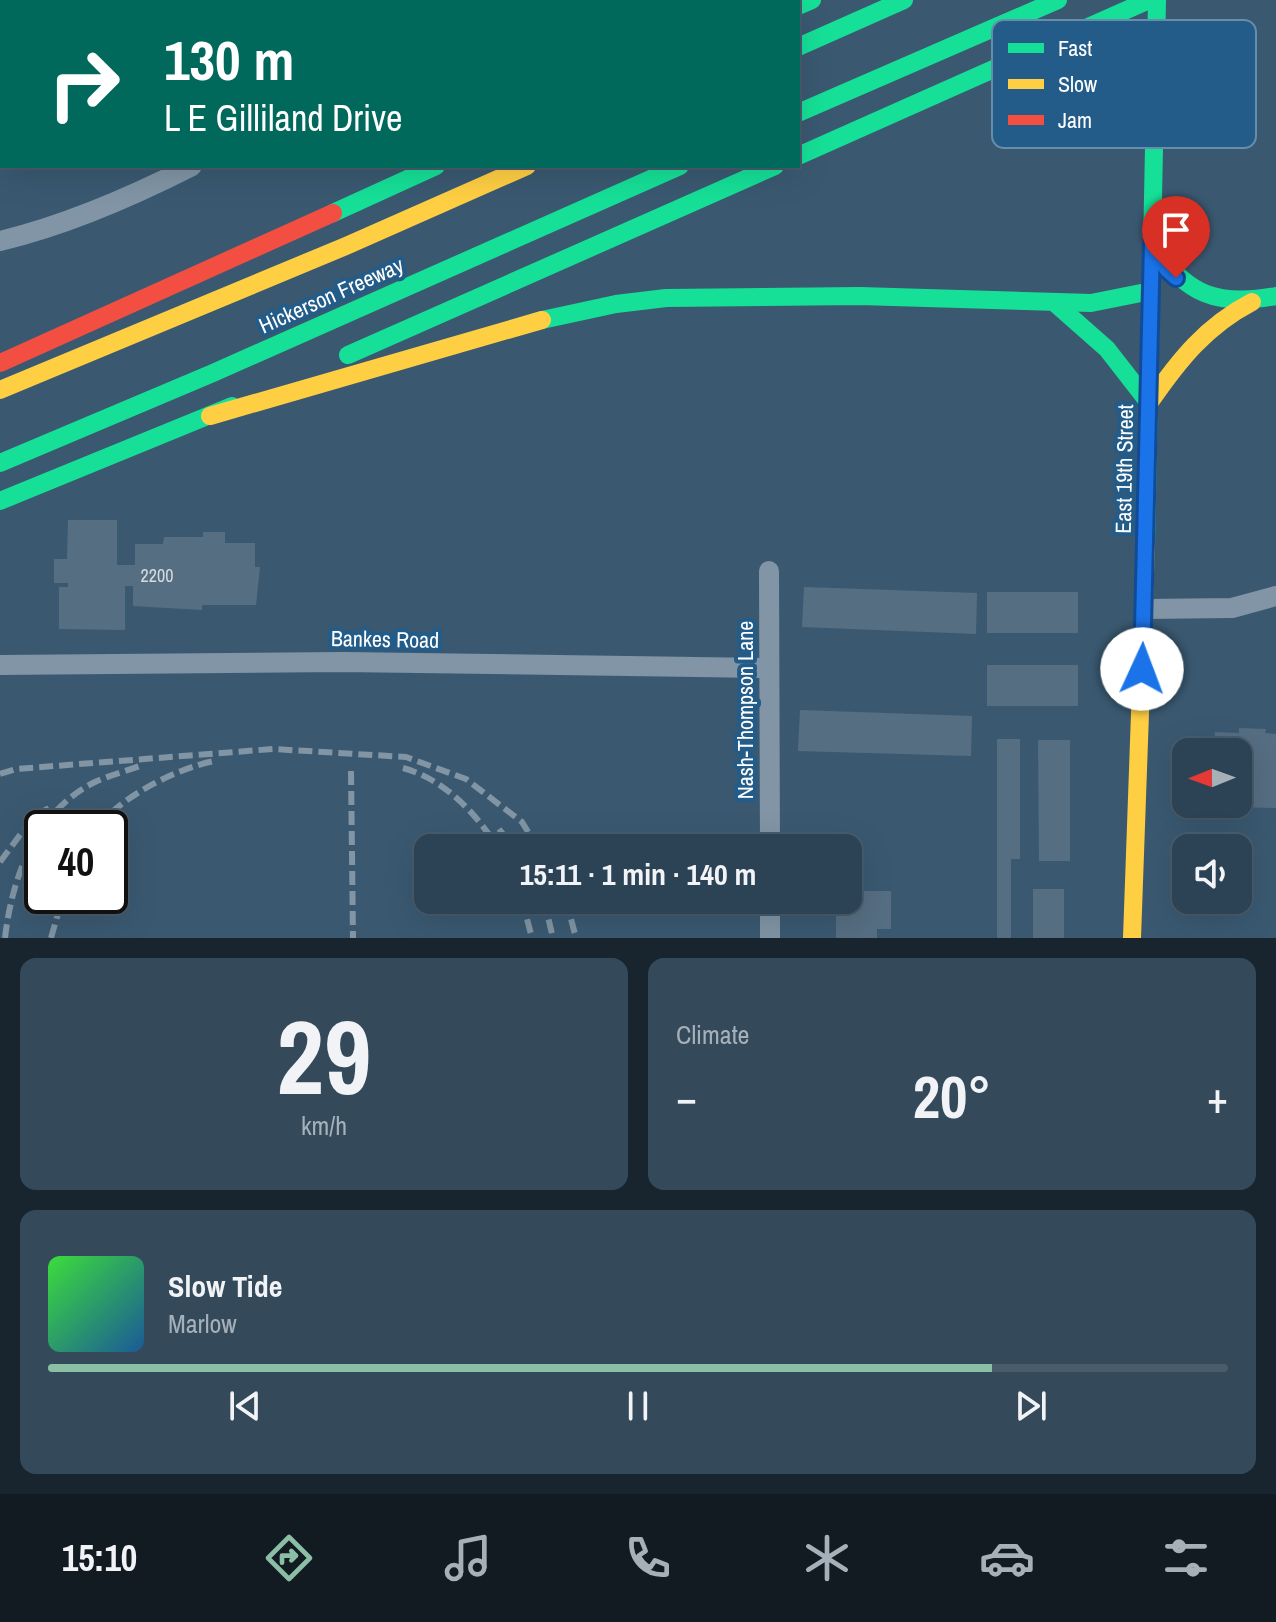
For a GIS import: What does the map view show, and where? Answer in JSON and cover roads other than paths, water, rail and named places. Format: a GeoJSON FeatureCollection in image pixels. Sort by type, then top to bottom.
{"type":"FeatureCollection","features":[{"type":"Feature","properties":{"kind":"main road"},"geometry":{"type":"LineString","coordinates":[[800,46],[904,0]]}},
{"type":"Feature","properties":{"kind":"main road"},"geometry":{"type":"LineString","coordinates":[[1012,20],[1058,0]]}},
{"type":"Feature","properties":{"kind":"main road"},"geometry":{"type":"LineString","coordinates":[[1104,20],[1149,0]]}},
{"type":"Feature","properties":{"kind":"main road","name":"East 19th Street"},"geometry":{"type":"LineString","coordinates":[[1157,0],[1157,20]]}},
{"type":"Feature","properties":{"kind":"main road"},"geometry":{"type":"LineString","coordinates":[[800,112],[992,29]]}},
{"type":"Feature","properties":{"kind":"main road"},"geometry":{"type":"LineString","coordinates":[[800,155],[992,70]]}},
{"type":"Feature","properties":{"kind":"main road","name":"East 19th Street"},"geometry":{"type":"LineString","coordinates":[[1132,938],[1145,609],[1154,148]]}},
{"type":"Feature","properties":{"kind":"main road"},"geometry":{"type":"LineString","coordinates":[[362,199],[404,168]]}},
{"type":"Feature","properties":{"kind":"main road"},"geometry":{"type":"LineString","coordinates":[[0,363],[432,168]]}},
{"type":"Feature","properties":{"kind":"main road","name":"Hickerson Freeway"},"geometry":{"type":"LineString","coordinates":[[0,390],[346,246],[522,168]]}},
{"type":"Feature","properties":{"kind":"main road","name":"Hickerson Freeway"},"geometry":{"type":"LineString","coordinates":[[0,463],[213,373],[675,168]]}},
{"type":"Feature","properties":{"kind":"main road"},"geometry":{"type":"LineString","coordinates":[[0,501],[210,416],[770,168]]}},
{"type":"Feature","properties":{"kind":"main road"},"geometry":{"type":"LineString","coordinates":[[1152,243],[1166,269],[1193,290],[1216,298],[1253,301]]}},
{"type":"Feature","properties":{"kind":"main road"},"geometry":{"type":"LineString","coordinates":[[210,416],[510,327],[616,304],[666,298],[860,296],[1056,304],[1091,303],[1151,291]]}},
{"type":"Feature","properties":{"kind":"main road"},"geometry":{"type":"LineString","coordinates":[[1056,304],[1101,339],[1128,370],[1149,403],[1193,341],[1225,314],[1253,301],[1276,296]]}},
{"type":"Feature","properties":{"kind":"street"},"geometry":{"type":"LineString","coordinates":[[0,241],[71,220],[141,192],[188,168]]}},
{"type":"Feature","properties":{"kind":"street","name":"Nash-Thompson Lane"},"geometry":{"type":"LineString","coordinates":[[769,571],[770,834]]}},
{"type":"Feature","properties":{"kind":"street"},"geometry":{"type":"LineString","coordinates":[[1145,609],[1232,608],[1276,596]]}},
{"type":"Feature","properties":{"kind":"street","name":"Bankes Road"},"geometry":{"type":"LineString","coordinates":[[0,665],[343,662],[769,668]]}},
{"type":"Feature","properties":{"kind":"street"},"geometry":{"type":"LineString","coordinates":[[770,914],[770,938]]}},
{"type":"Feature","properties":{"kind":"railway"},"geometry":{"type":"LineString","coordinates":[[0,774],[16,769],[273,749],[406,757],[466,779],[522,822],[529,834]]}},
{"type":"Feature","properties":{"kind":"railway"},"geometry":{"type":"LineString","coordinates":[[115,810],[134,795],[167,777],[214,761]]}},
{"type":"Feature","properties":{"kind":"railway"},"geometry":{"type":"LineString","coordinates":[[5,938],[21,869],[42,828],[74,795],[95,782],[142,765]]}},
{"type":"Feature","properties":{"kind":"railway"},"geometry":{"type":"LineString","coordinates":[[403,768],[432,780],[458,799],[488,834]]}},
{"type":"Feature","properties":{"kind":"railway"},"geometry":{"type":"LineString","coordinates":[[351,771],[353,938]]}},
{"type":"Feature","properties":{"kind":"railway"},"geometry":{"type":"LineString","coordinates":[[0,862],[34,816],[51,807]]}},
{"type":"Feature","properties":{"kind":"railway"},"geometry":{"type":"LineString","coordinates":[[499,829],[503,834]]}},
{"type":"Feature","properties":{"kind":"railway"},"geometry":{"type":"LineString","coordinates":[[51,938],[58,914]]}},
{"type":"Feature","properties":{"kind":"railway"},"geometry":{"type":"LineString","coordinates":[[526,914],[532,938]]}},
{"type":"Feature","properties":{"kind":"railway"},"geometry":{"type":"LineString","coordinates":[[547,914],[553,938]]}},
{"type":"Feature","properties":{"kind":"railway"},"geometry":{"type":"LineString","coordinates":[[570,914],[576,938]]}}]}
